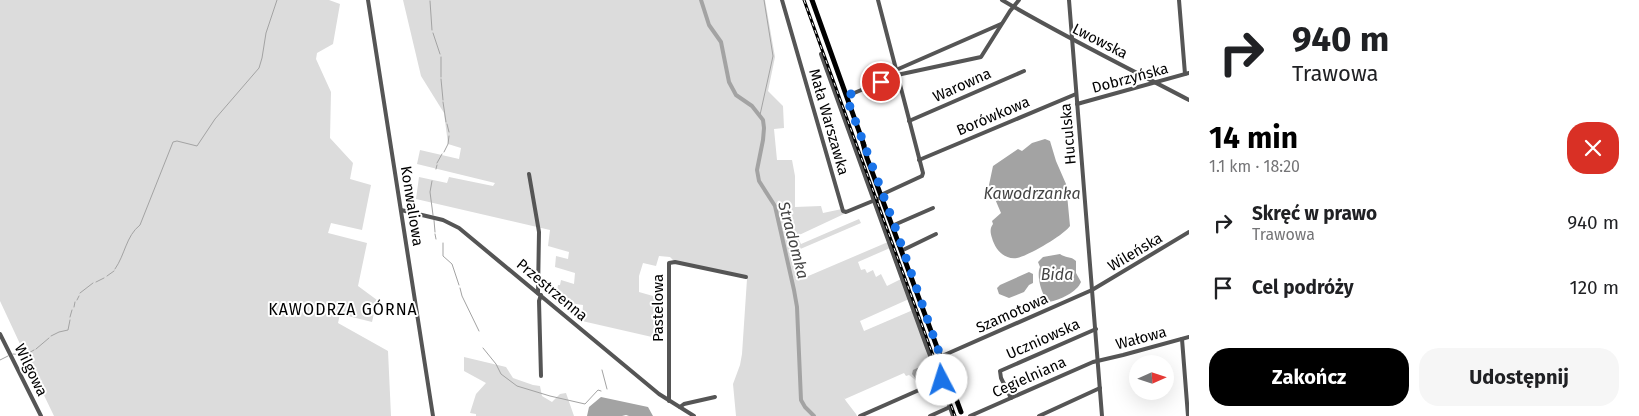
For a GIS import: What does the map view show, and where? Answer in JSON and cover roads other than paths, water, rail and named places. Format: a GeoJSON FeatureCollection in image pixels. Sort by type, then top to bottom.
{"type":"FeatureCollection","features":[{"type":"Feature","properties":{"kind":"main road"},"geometry":{"type":"LineString","coordinates":[[812,0],[962,414]]}},
{"type":"Feature","properties":{"kind":"main road"},"geometry":{"type":"LineString","coordinates":[[864,143],[867,158],[902,249]]}},
{"type":"Feature","properties":{"kind":"main road"},"geometry":{"type":"LineString","coordinates":[[930,326],[962,414]]}},
{"type":"Feature","properties":{"kind":"street","name":"Konwaliowa"},"geometry":{"type":"LineString","coordinates":[[368,0],[432,416]]}},
{"type":"Feature","properties":{"kind":"street","name":"Mała Warszawka"},"geometry":{"type":"LineString","coordinates":[[782,0],[842,209],[846,212],[922,176],[920,160]]}},
{"type":"Feature","properties":{"kind":"street"},"geometry":{"type":"LineString","coordinates":[[878,0],[920,160]]}},
{"type":"Feature","properties":{"kind":"street","name":"Lwowska"},"geometry":{"type":"LineString","coordinates":[[1002,0],[1071,40],[1189,100]]}},
{"type":"Feature","properties":{"kind":"street"},"geometry":{"type":"LineString","coordinates":[[846,96],[897,75],[980,58],[1001,24],[1019,0]]}},
{"type":"Feature","properties":{"kind":"street","name":"Huculska"},"geometry":{"type":"LineString","coordinates":[[1069,0],[1102,416]]}},
{"type":"Feature","properties":{"kind":"street"},"geometry":{"type":"LineString","coordinates":[[1179,0],[1187,74]]}},
{"type":"Feature","properties":{"kind":"street"},"geometry":{"type":"LineString","coordinates":[[896,70],[1001,24]]}},
{"type":"Feature","properties":{"kind":"street"},"geometry":{"type":"LineString","coordinates":[[821,54],[953,416]]}},
{"type":"Feature","properties":{"kind":"street","name":"Warowna"},"geometry":{"type":"LineString","coordinates":[[909,121],[1024,71]]}},
{"type":"Feature","properties":{"kind":"street","name":"Dobrzyńska"},"geometry":{"type":"LineString","coordinates":[[1077,104],[1187,74]]}},
{"type":"Feature","properties":{"kind":"street","name":"Borówkowa"},"geometry":{"type":"LineString","coordinates":[[920,160],[1076,94]]}},
{"type":"Feature","properties":{"kind":"street"},"geometry":{"type":"LineString","coordinates":[[867,158],[898,240]]}},
{"type":"Feature","properties":{"kind":"street"},"geometry":{"type":"LineString","coordinates":[[529,174],[538,224],[541,376]]}},
{"type":"Feature","properties":{"kind":"street"},"geometry":{"type":"LineString","coordinates":[[894,224],[933,208]]}},
{"type":"Feature","properties":{"kind":"street","name":"Przestrzenna"},"geometry":{"type":"LineString","coordinates":[[401,210],[454,225],[669,401],[694,416]]}},
{"type":"Feature","properties":{"kind":"street","name":"Wileńska"},"geometry":{"type":"LineString","coordinates":[[1092,290],[1109,282],[1189,232]]}},
{"type":"Feature","properties":{"kind":"street"},"geometry":{"type":"LineString","coordinates":[[902,249],[936,234]]}},
{"type":"Feature","properties":{"kind":"street","name":"Pastelowa"},"geometry":{"type":"LineString","coordinates":[[669,401],[669,263],[675,262],[746,277]]}},
{"type":"Feature","properties":{"kind":"street","name":"Szamotowa"},"geometry":{"type":"LineString","coordinates":[[942,356],[1092,290]]}},
{"type":"Feature","properties":{"kind":"street","name":"Uczniowska"},"geometry":{"type":"LineString","coordinates":[[1011,398],[1000,371],[1096,329]]}},
{"type":"Feature","properties":{"kind":"street","name":"Wilgowa"},"geometry":{"type":"LineString","coordinates":[[0,334],[41,416]]}},
{"type":"Feature","properties":{"kind":"street","name":"Wałowa"},"geometry":{"type":"LineString","coordinates":[[1098,360],[1189,337]]}},
{"type":"Feature","properties":{"kind":"street"},"geometry":{"type":"LineString","coordinates":[[1182,339],[1188,416]]}},
{"type":"Feature","properties":{"kind":"street","name":"Cegielniana"},"geometry":{"type":"LineString","coordinates":[[970,416],[1098,360]]}},
{"type":"Feature","properties":{"kind":"street"},"geometry":{"type":"LineString","coordinates":[[944,379],[946,372]]}},
{"type":"Feature","properties":{"kind":"street"},"geometry":{"type":"LineString","coordinates":[[860,416],[944,379]]}},
{"type":"Feature","properties":{"kind":"street"},"geometry":{"type":"LineString","coordinates":[[944,379],[950,383]]}},
{"type":"Feature","properties":{"kind":"street"},"geometry":{"type":"LineString","coordinates":[[1039,416],[1100,388]]}},
{"type":"Feature","properties":{"kind":"street"},"geometry":{"type":"LineString","coordinates":[[680,408],[684,404],[715,397]]}},
{"type":"Feature","properties":{"kind":"street"},"geometry":{"type":"LineString","coordinates":[[930,416],[950,407]]}},
{"type":"Feature","properties":{"kind":"water","name":"Kawodrzanka"},"geometry":{"type":"Polygon","coordinates":[[[1045,139],[1050,141],[1066,184],[1070,226],[1053,240],[1029,253],[1017,258],[1008,257],[998,250],[991,234],[992,221],[1001,213],[989,185],[993,166],[1018,149],[1022,151],[1032,143],[1045,139]]]}},
{"type":"Feature","properties":{"kind":"water","name":"Bida"},"geometry":{"type":"Polygon","coordinates":[[[1060,254],[1076,261],[1076,273],[1081,282],[1068,295],[1049,302],[1040,286],[1040,267],[1038,262],[1043,257],[1060,254]]]}},
{"type":"Feature","properties":{"kind":"water"},"geometry":{"type":"Polygon","coordinates":[[[1029,272],[1033,274],[1033,283],[1024,292],[1009,298],[999,294],[997,288],[1000,285],[1029,272]]]}},
{"type":"Feature","properties":{"kind":"water"},"geometry":{"type":"Polygon","coordinates":[[[928,363],[932,365],[932,375],[925,382],[917,380],[912,374],[913,370],[928,363]]]}},
{"type":"Feature","properties":{"kind":"water"},"geometry":{"type":"Polygon","coordinates":[[[601,397],[648,407],[653,416],[587,416],[589,407],[601,397]]]}},
{"type":"Feature","properties":{"kind":"waterway"},"geometry":{"type":"LineString","coordinates":[[115,269],[135,229],[140,225],[173,142],[177,141],[197,146],[215,119],[259,68],[266,33],[277,0]]}},
{"type":"Feature","properties":{"kind":"waterway","name":"Stradomka"},"geometry":{"type":"LineString","coordinates":[[701,0],[709,25],[721,42],[729,82],[736,95],[752,106],[763,120],[763,140],[757,170],[759,181],[775,206],[797,307],[801,400],[814,416]]}},
{"type":"Feature","properties":{"kind":"waterway"},"geometry":{"type":"LineString","coordinates":[[760,115],[773,56],[764,0]]}},
{"type":"Feature","properties":{"kind":"waterway"},"geometry":{"type":"LineString","coordinates":[[430,1],[432,30]]}},
{"type":"Feature","properties":{"kind":"waterway"},"geometry":{"type":"LineString","coordinates":[[433,33],[440,54]]}},
{"type":"Feature","properties":{"kind":"waterway"},"geometry":{"type":"LineString","coordinates":[[441,57],[441,77]]}},
{"type":"Feature","properties":{"kind":"waterway"},"geometry":{"type":"LineString","coordinates":[[441,79],[443,100]]}},
{"type":"Feature","properties":{"kind":"waterway"},"geometry":{"type":"LineString","coordinates":[[443,102],[446,122]]}},
{"type":"Feature","properties":{"kind":"waterway"},"geometry":{"type":"LineString","coordinates":[[447,124],[449,132]]}},
{"type":"Feature","properties":{"kind":"waterway"},"geometry":{"type":"LineString","coordinates":[[444,152],[449,136]]}},
{"type":"Feature","properties":{"kind":"waterway"},"geometry":{"type":"LineString","coordinates":[[437,163],[442,154]]}},
{"type":"Feature","properties":{"kind":"waterway"},"geometry":{"type":"LineString","coordinates":[[436,169],[437,165]]}},
{"type":"Feature","properties":{"kind":"waterway"},"geometry":{"type":"LineString","coordinates":[[432,181],[430,192],[433,215]]}},
{"type":"Feature","properties":{"kind":"waterway"},"geometry":{"type":"LineString","coordinates":[[434,220],[435,232]]}},
{"type":"Feature","properties":{"kind":"waterway"},"geometry":{"type":"LineString","coordinates":[[435,234],[436,239]]}},
{"type":"Feature","properties":{"kind":"waterway"},"geometry":{"type":"LineString","coordinates":[[443,243],[443,256],[452,264],[459,285]]}},
{"type":"Feature","properties":{"kind":"waterway"},"geometry":{"type":"LineString","coordinates":[[107,276],[114,271]]}},
{"type":"Feature","properties":{"kind":"waterway"},"geometry":{"type":"LineString","coordinates":[[96,282],[104,278]]}},
{"type":"Feature","properties":{"kind":"waterway"},"geometry":{"type":"LineString","coordinates":[[80,293],[93,283]]}},
{"type":"Feature","properties":{"kind":"waterway"},"geometry":{"type":"LineString","coordinates":[[460,288],[479,331]]}},
{"type":"Feature","properties":{"kind":"waterway"},"geometry":{"type":"LineString","coordinates":[[77,300],[79,296]]}},
{"type":"Feature","properties":{"kind":"waterway"},"geometry":{"type":"LineString","coordinates":[[74,307],[75,302]]}},
{"type":"Feature","properties":{"kind":"waterway"},"geometry":{"type":"LineString","coordinates":[[70,317],[72,310]]}},
{"type":"Feature","properties":{"kind":"waterway"},"geometry":{"type":"LineString","coordinates":[[51,336],[68,330],[70,320]]}},
{"type":"Feature","properties":{"kind":"waterway"},"geometry":{"type":"LineString","coordinates":[[36,349],[49,338]]}},
{"type":"Feature","properties":{"kind":"waterway"},"geometry":{"type":"LineString","coordinates":[[483,348],[496,364],[501,374],[517,386],[585,404],[598,390],[601,391]]}},
{"type":"Feature","properties":{"kind":"waterway"},"geometry":{"type":"LineString","coordinates":[[13,354],[25,355],[34,350]]}},
{"type":"Feature","properties":{"kind":"waterway"},"geometry":{"type":"LineString","coordinates":[[0,360],[8,356]]}},
{"type":"Feature","properties":{"kind":"waterway"},"geometry":{"type":"LineString","coordinates":[[602,370],[607,389]]}},
{"type":"Feature","properties":{"kind":"railway"},"geometry":{"type":"LineString","coordinates":[[804,0],[955,416]]}},
{"type":"Feature","properties":{"kind":"district","name":"KAWODRZA GÓRNA"},"geometry":{"type":"Point","coordinates":[343,309]}}]}
